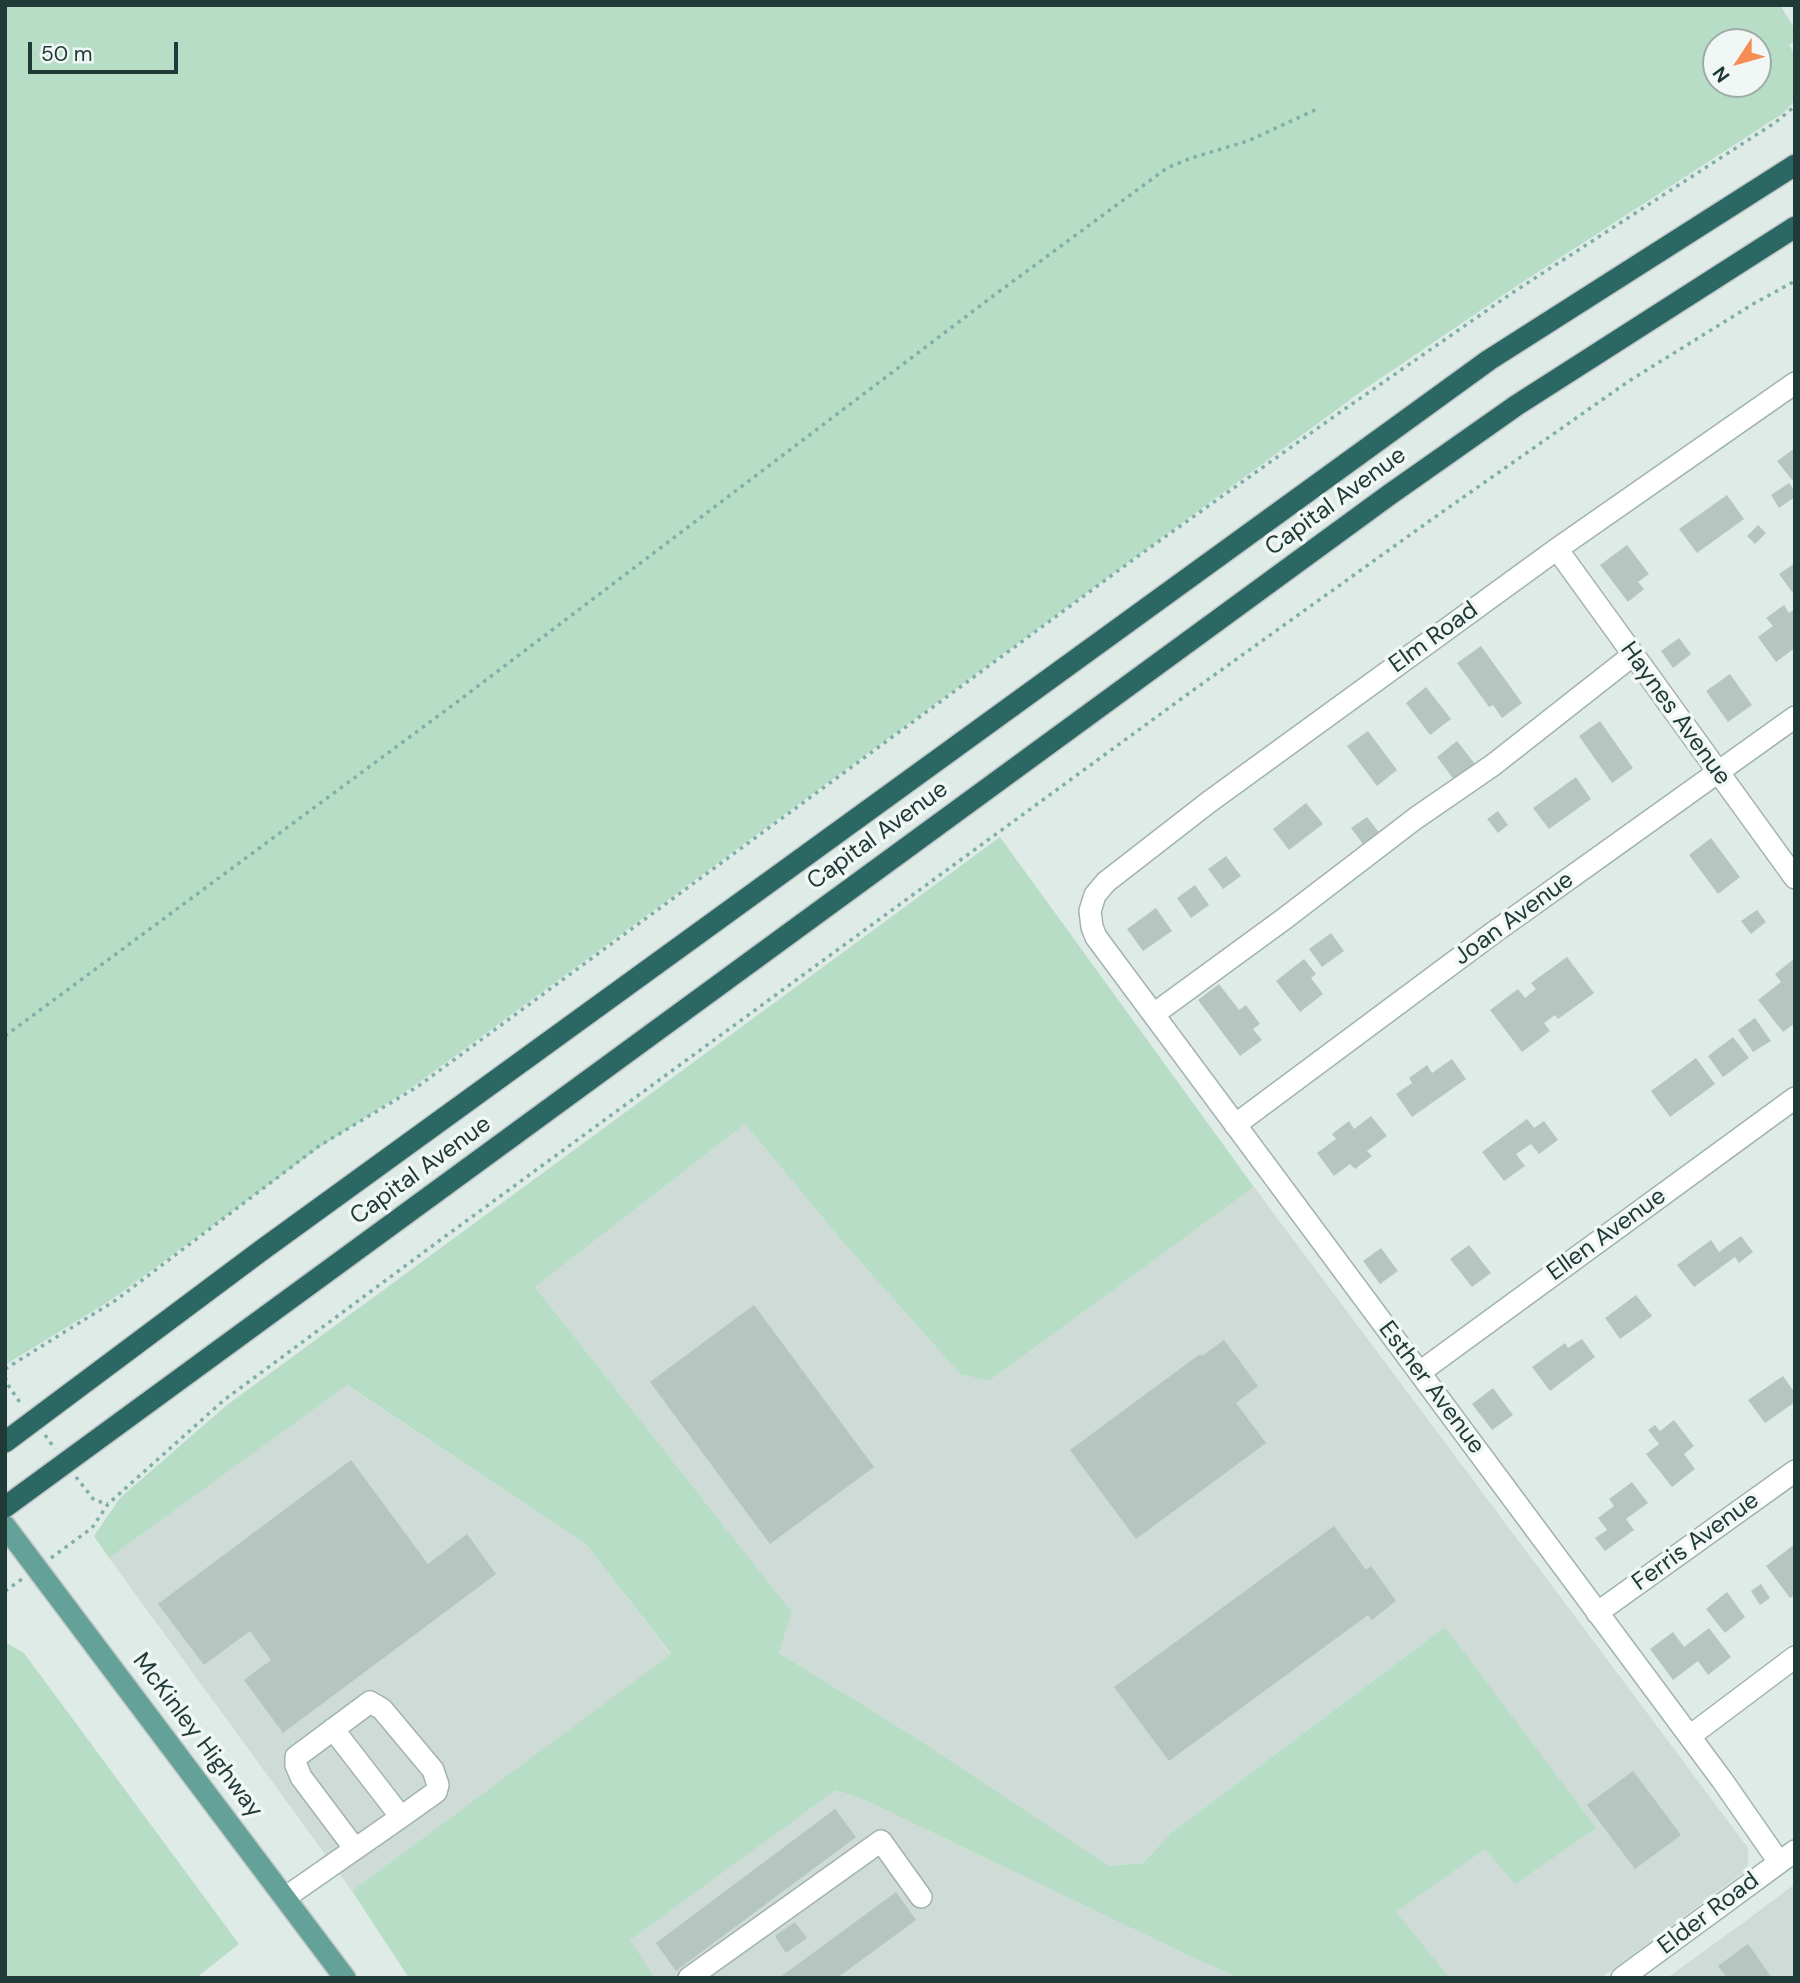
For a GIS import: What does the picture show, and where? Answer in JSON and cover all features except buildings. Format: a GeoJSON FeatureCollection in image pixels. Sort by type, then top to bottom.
{"type":"FeatureCollection","features":[{"type":"Feature","properties":{"kind":"highway","name":"Capital Avenue"},"geometry":{"type":"LineString","coordinates":[[5,1442],[262,1250],[1489,360],[1795,165]]}},
{"type":"Feature","properties":{"kind":"highway","name":"Capital Avenue"},"geometry":{"type":"LineString","coordinates":[[5,1507],[1389,495],[1517,405],[1795,227]]}},
{"type":"Feature","properties":{"kind":"main road","name":"McKinley Highway"},"geometry":{"type":"LineString","coordinates":[[5,1526],[345,1978]]}},
{"type":"Feature","properties":{"kind":"street","name":"Elm Road"},"geometry":{"type":"LineString","coordinates":[[1090,911],[1095,895],[1105,883],[1188,818],[1557,549],[1795,383]]}},
{"type":"Feature","properties":{"kind":"street","name":"Haynes Avenue"},"geometry":{"type":"LineString","coordinates":[[1557,549],[1795,878]]}},
{"type":"Feature","properties":{"kind":"street"},"geometry":{"type":"LineString","coordinates":[[1154,1014],[1416,818],[1493,765],[1633,655]]}},
{"type":"Feature","properties":{"kind":"street","name":"Joan Avenue"},"geometry":{"type":"LineString","coordinates":[[1236,1125],[1493,933],[1795,717]]}},
{"type":"Feature","properties":{"kind":"street","name":"Esther Avenue"},"geometry":{"type":"LineString","coordinates":[[1090,911],[1096,937],[1690,1736],[1787,1856]]}},
{"type":"Feature","properties":{"kind":"street","name":"Ellen Avenue"},"geometry":{"type":"LineString","coordinates":[[1420,1372],[1795,1098]]}},
{"type":"Feature","properties":{"kind":"street","name":"Ferris Avenue"},"geometry":{"type":"LineString","coordinates":[[1598,1612],[1795,1471]]}},
{"type":"Feature","properties":{"kind":"street"},"geometry":{"type":"LineString","coordinates":[[1690,1736],[1795,1657]]}},
{"type":"Feature","properties":{"kind":"street"},"geometry":{"type":"LineString","coordinates":[[286,1897],[355,1849],[401,1817],[436,1792],[438,1785],[433,1770],[382,1709],[370,1702],[296,1757],[301,1777],[355,1849]]}},
{"type":"Feature","properties":{"kind":"street"},"geometry":{"type":"LineString","coordinates":[[333,1729],[401,1817]]}},
{"type":"Feature","properties":{"kind":"street"},"geometry":{"type":"LineString","coordinates":[[689,1978],[881,1840],[922,1898]]}},
{"type":"Feature","properties":{"kind":"street","name":"Elder Road"},"geometry":{"type":"LineString","coordinates":[[1622,1978],[1787,1856]]}},
{"type":"Feature","properties":{"kind":"path"},"geometry":{"type":"LineString","coordinates":[[5,1369],[116,1300],[319,1146],[417,1087],[1134,559],[1339,412],[1512,293],[1776,122],[1795,106]]}},
{"type":"Feature","properties":{"kind":"path"},"geometry":{"type":"LineString","coordinates":[[5,1036],[457,702],[982,304],[1167,168],[1248,141],[1317,110]]}},
{"type":"Feature","properties":{"kind":"path"},"geometry":{"type":"LineString","coordinates":[[92,1528],[108,1504],[224,1400],[459,1227],[1203,683],[1428,522],[1629,381],[1795,281]]}},
{"type":"Feature","properties":{"kind":"shaded area"},"geometry":{"type":"Polygon","coordinates":[[[745,1124],[842,1241],[960,1374],[989,1381],[1254,1187],[1748,1848],[1748,1869],[1601,1978],[1450,1978],[1395,1912],[1485,1848],[1445,1627],[1171,1833],[1143,1863],[1109,1866],[913,1736],[779,1653],[792,1612],[535,1287],[745,1124]]]}},
{"type":"Feature","properties":{"kind":"shaded area"},"geometry":{"type":"Polygon","coordinates":[[[346,1385],[586,1544],[671,1655],[352,1891],[109,1558],[346,1385]]]}},
{"type":"Feature","properties":{"kind":"shaded area"},"geometry":{"type":"Polygon","coordinates":[[[836,1790],[865,1800],[1240,1978],[655,1978],[629,1940],[836,1790]]]}},
{"type":"Feature","properties":{"kind":"shaded area"},"geometry":{"type":"Polygon","coordinates":[[[1795,1884],[1795,1978],[1667,1978],[1743,1923],[1795,1884]]]}},
{"type":"Feature","properties":{"kind":"green space"},"geometry":{"type":"Polygon","coordinates":[[[5,5],[1780,5],[1795,29],[1795,41],[1789,45],[1795,55],[1795,96],[1792,104],[1782,114],[1515,287],[1362,391],[414,1086],[320,1147],[111,1300],[5,1365],[5,5]]]}},
{"type":"Feature","properties":{"kind":"green space"},"geometry":{"type":"Polygon","coordinates":[[[1000,837],[1254,1187],[989,1381],[960,1374],[842,1241],[745,1124],[535,1287],[792,1612],[779,1653],[913,1736],[1109,1866],[1143,1863],[1171,1833],[1445,1627],[1596,1828],[1515,1884],[1485,1849],[1396,1912],[1450,1978],[1240,1978],[865,1800],[836,1790],[630,1940],[655,1978],[409,1978],[352,1891],[671,1654],[586,1544],[347,1385],[109,1558],[94,1536],[120,1498],[227,1405],[1000,837]]]}},
{"type":"Feature","properties":{"kind":"green space"},"geometry":{"type":"Polygon","coordinates":[[[5,1642],[24,1653],[239,1944],[196,1978],[5,1978],[5,1642]]]}}]}
